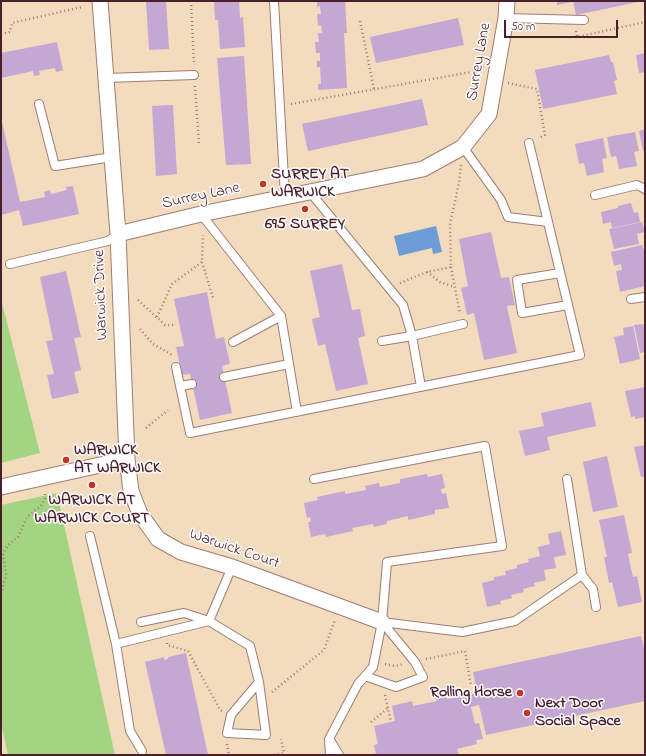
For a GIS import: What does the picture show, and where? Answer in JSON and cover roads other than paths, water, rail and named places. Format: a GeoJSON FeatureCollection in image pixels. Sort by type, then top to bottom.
{"type":"FeatureCollection","features":[{"type":"Feature","properties":{"kind":"street","name":"Warwick Drive"},"geometry":{"type":"LineString","coordinates":[[100,1],[118,234],[127,459]]}},
{"type":"Feature","properties":{"kind":"street","name":"Surrey Lane"},"geometry":{"type":"LineString","coordinates":[[118,234],[202,214],[423,169],[463,147],[489,114],[506,18],[507,1]]}},
{"type":"Feature","properties":{"kind":"street"},"geometry":{"type":"LineString","coordinates":[[1,487],[127,459]]}},
{"type":"Feature","properties":{"kind":"street","name":"Warwick Court"},"geometry":{"type":"LineString","coordinates":[[127,459],[131,491],[140,514],[158,539],[181,552],[232,567],[382,622]]}},
{"type":"Feature","properties":{"kind":"lane"},"geometry":{"type":"LineString","coordinates":[[274,1],[285,197]]}},
{"type":"Feature","properties":{"kind":"lane"},"geometry":{"type":"LineString","coordinates":[[506,18],[584,20]]}},
{"type":"Feature","properties":{"kind":"lane"},"geometry":{"type":"LineString","coordinates":[[106,78],[194,75]]}},
{"type":"Feature","properties":{"kind":"lane"},"geometry":{"type":"LineString","coordinates":[[39,104],[55,166],[112,157]]}},
{"type":"Feature","properties":{"kind":"lane"},"geometry":{"type":"LineString","coordinates":[[176,367],[190,433],[580,355],[529,143]]}},
{"type":"Feature","properties":{"kind":"lane"},"geometry":{"type":"LineString","coordinates":[[463,147],[501,200],[508,217],[548,222]]}},
{"type":"Feature","properties":{"kind":"lane"},"geometry":{"type":"LineString","coordinates":[[595,195],[637,185],[645,189]]}},
{"type":"Feature","properties":{"kind":"lane"},"geometry":{"type":"LineString","coordinates":[[310,192],[403,305],[412,336],[421,387]]}},
{"type":"Feature","properties":{"kind":"lane"},"geometry":{"type":"LineString","coordinates":[[202,214],[281,316],[297,412]]}},
{"type":"Feature","properties":{"kind":"lane"},"geometry":{"type":"LineString","coordinates":[[10,264],[108,241],[118,234]]}},
{"type":"Feature","properties":{"kind":"lane"},"geometry":{"type":"LineString","coordinates":[[560,273],[517,280],[522,313],[568,305]]}},
{"type":"Feature","properties":{"kind":"lane"},"geometry":{"type":"LineString","coordinates":[[631,299],[645,297]]}},
{"type":"Feature","properties":{"kind":"lane"},"geometry":{"type":"LineString","coordinates":[[233,342],[281,316]]}},
{"type":"Feature","properties":{"kind":"lane"},"geometry":{"type":"LineString","coordinates":[[382,341],[412,336],[463,324]]}},
{"type":"Feature","properties":{"kind":"lane"},"geometry":{"type":"LineString","coordinates":[[224,376],[289,364]]}},
{"type":"Feature","properties":{"kind":"lane"},"geometry":{"type":"LineString","coordinates":[[180,386],[192,384]]}},
{"type":"Feature","properties":{"kind":"lane"},"geometry":{"type":"LineString","coordinates":[[314,479],[485,446],[502,546],[387,562],[382,622],[373,667],[358,684],[329,739],[330,755]]}},
{"type":"Feature","properties":{"kind":"lane"},"geometry":{"type":"LineString","coordinates":[[567,479],[582,574],[593,589],[596,607]]}},
{"type":"Feature","properties":{"kind":"lane"},"geometry":{"type":"LineString","coordinates":[[90,536],[116,644],[130,731],[142,751]]}},
{"type":"Feature","properties":{"kind":"lane"},"geometry":{"type":"LineString","coordinates":[[209,621],[232,567]]}},
{"type":"Feature","properties":{"kind":"lane"},"geometry":{"type":"LineString","coordinates":[[382,622],[462,632],[515,621],[582,574]]}},
{"type":"Feature","properties":{"kind":"lane"},"geometry":{"type":"LineString","coordinates":[[142,622],[184,613],[209,621],[250,646],[259,682],[266,735],[227,733],[231,715],[259,682]]}},
{"type":"Feature","properties":{"kind":"lane"},"geometry":{"type":"LineString","coordinates":[[116,644],[209,621]]}},
{"type":"Feature","properties":{"kind":"lane"},"geometry":{"type":"LineString","coordinates":[[365,676],[396,687],[423,677],[415,662],[382,622]]}},
{"type":"Feature","properties":{"kind":"lane"},"geometry":{"type":"LineString","coordinates":[[329,739],[339,755]]}},
{"type":"Feature","properties":{"kind":"water"},"geometry":{"type":"Polygon","coordinates":[[[436,226],[442,252],[433,254],[432,248],[399,256],[394,236],[436,226]]]}},
{"type":"Feature","properties":{"kind":"place","name":"SURREY AT WARWICK"},"geometry":{"type":"Point","coordinates":[263,184]}},
{"type":"Feature","properties":{"kind":"place","name":"695 SURREY"},"geometry":{"type":"Point","coordinates":[305,209]}},
{"type":"Feature","properties":{"kind":"place","name":"WARWICK AT WARWICK"},"geometry":{"type":"Point","coordinates":[66,460]}},
{"type":"Feature","properties":{"kind":"place","name":"WARWICK AT WARWICK COURT"},"geometry":{"type":"Point","coordinates":[92,485]}},
{"type":"Feature","properties":{"kind":"place","name":"Rolling Horse"},"geometry":{"type":"Point","coordinates":[520,693]}},
{"type":"Feature","properties":{"kind":"place","name":"Next Door Social Space"},"geometry":{"type":"Point","coordinates":[527,713]}}]}
